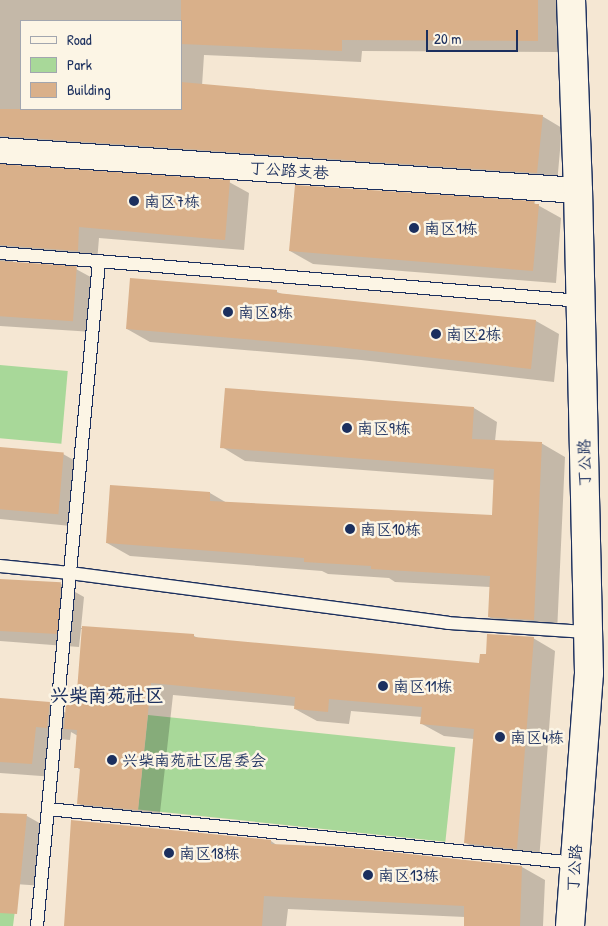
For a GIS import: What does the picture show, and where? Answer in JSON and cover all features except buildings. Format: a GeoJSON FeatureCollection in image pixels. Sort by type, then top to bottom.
{"type":"FeatureCollection","features":[{"type":"Feature","properties":{"kind":"street","name":"丁公路"},"geometry":{"type":"LineString","coordinates":[[570,926],[589,673],[581,301],[571,0]]}},
{"type":"Feature","properties":{"kind":"street","name":"丁公路支巷"},"geometry":{"type":"LineString","coordinates":[[0,150],[578,190]]}},
{"type":"Feature","properties":{"kind":"lane"},"geometry":{"type":"LineString","coordinates":[[0,254],[581,301]]}},
{"type":"Feature","properties":{"kind":"lane"},"geometry":{"type":"LineString","coordinates":[[37,926],[98,262]]}},
{"type":"Feature","properties":{"kind":"lane"},"geometry":{"type":"LineString","coordinates":[[0,566],[70,573],[448,623],[588,632]]}},
{"type":"Feature","properties":{"kind":"lane"},"geometry":{"type":"LineString","coordinates":[[48,809],[575,863]]}},
{"type":"Feature","properties":{"kind":"green space"},"geometry":{"type":"Polygon","coordinates":[[[0,365],[68,371],[61,444],[0,438],[0,365]]]}},
{"type":"Feature","properties":{"kind":"green space"},"geometry":{"type":"Polygon","coordinates":[[[148,715],[455,747],[445,842],[138,809],[148,715]]]}},
{"type":"Feature","properties":{"kind":"green space"},"geometry":{"type":"Polygon","coordinates":[[[0,900],[16,902],[13,926],[0,926],[0,900]]]}},
{"type":"Feature","properties":{"kind":"place","name":"南区7栋"},"geometry":{"type":"Point","coordinates":[134,201]}},
{"type":"Feature","properties":{"kind":"place","name":"南区1栋"},"geometry":{"type":"Point","coordinates":[414,228]}},
{"type":"Feature","properties":{"kind":"place","name":"南区8栋"},"geometry":{"type":"Point","coordinates":[228,312]}},
{"type":"Feature","properties":{"kind":"place","name":"南区2栋"},"geometry":{"type":"Point","coordinates":[436,334]}},
{"type":"Feature","properties":{"kind":"place","name":"南区9栋"},"geometry":{"type":"Point","coordinates":[347,428]}},
{"type":"Feature","properties":{"kind":"place","name":"南区10栋"},"geometry":{"type":"Point","coordinates":[350,529]}},
{"type":"Feature","properties":{"kind":"place","name":"南区11栋"},"geometry":{"type":"Point","coordinates":[383,686]}},
{"type":"Feature","properties":{"kind":"place","name":"南区4栋"},"geometry":{"type":"Point","coordinates":[500,737]}},
{"type":"Feature","properties":{"kind":"place","name":"兴柴南苑社区居委会"},"geometry":{"type":"Point","coordinates":[112,760]}},
{"type":"Feature","properties":{"kind":"place","name":"南区18栋"},"geometry":{"type":"Point","coordinates":[169,853]}},
{"type":"Feature","properties":{"kind":"place","name":"南区13栋"},"geometry":{"type":"Point","coordinates":[368,875]}},
{"type":"Feature","properties":{"kind":"district","name":"兴柴南苑社区"},"geometry":{"type":"Point","coordinates":[107,696]}}]}
